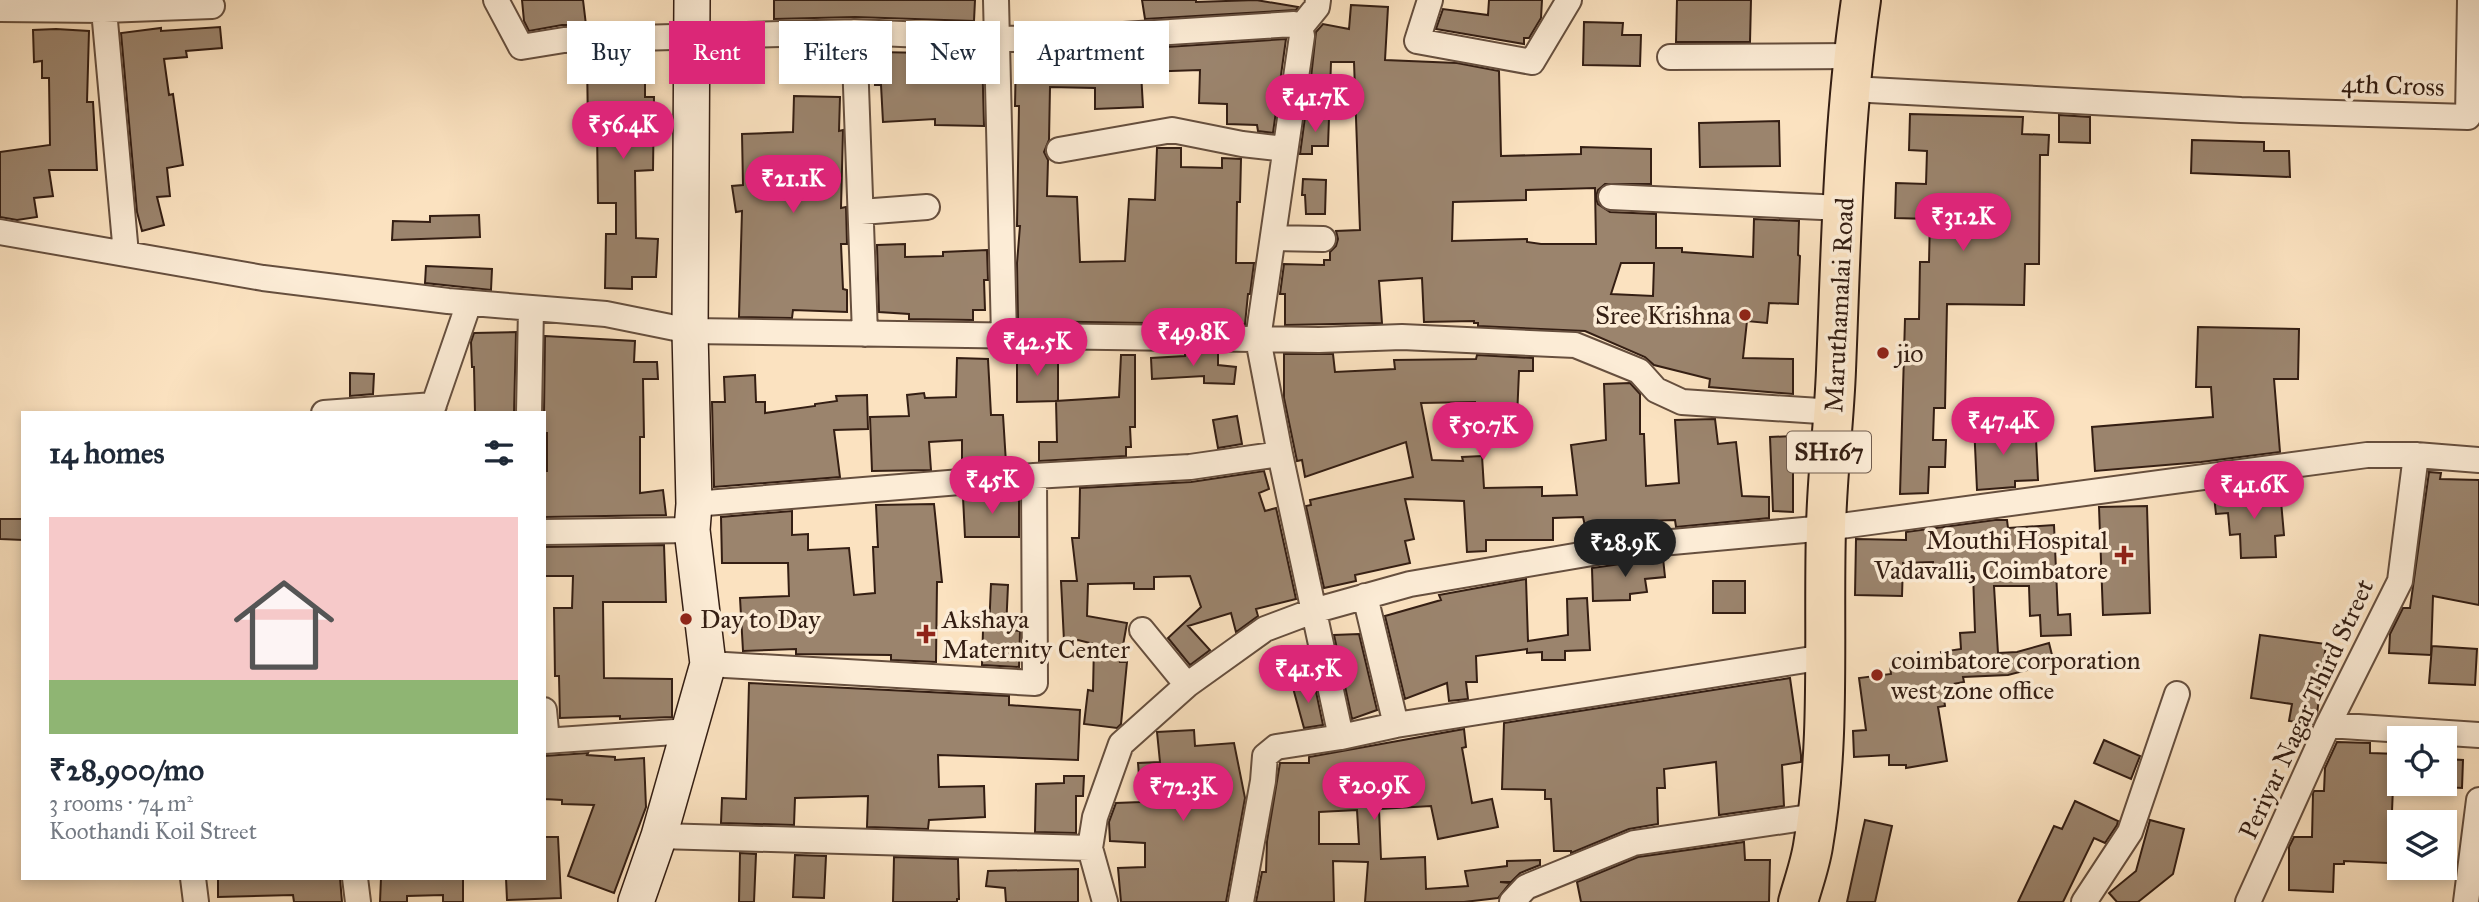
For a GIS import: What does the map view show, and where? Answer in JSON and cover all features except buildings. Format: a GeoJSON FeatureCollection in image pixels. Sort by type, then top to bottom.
{"type":"FeatureCollection","features":[{"type":"Feature","properties":{"kind":"main road"},"geometry":{"type":"LineString","coordinates":[[692,0],[693,21]]}},
{"type":"Feature","properties":{"kind":"main road","name":"Maruthamalai Road"},"geometry":{"type":"LineString","coordinates":[[1813,902],[1830,839],[1837,774],[1836,527],[1829,451],[1835,412],[1843,208],[1853,56],[1861,0]]}},
{"type":"Feature","properties":{"kind":"main road","name":"Maruthamalai Road"},"geometry":{"type":"LineString","coordinates":[[1798,902],[1812,848],[1821,775],[1825,657],[1870,90],[1872,57],[1869,0]]}},
{"type":"Feature","properties":{"kind":"main road"},"geometry":{"type":"LineString","coordinates":[[636,902],[659,835],[708,664],[693,517],[690,331],[693,84]]}},
{"type":"Feature","properties":{"kind":"street"},"geometry":{"type":"LineString","coordinates":[[496,0],[521,47],[564,40],[669,37]]}},
{"type":"Feature","properties":{"kind":"street"},"geometry":{"type":"LineString","coordinates":[[996,0],[997,21]]}},
{"type":"Feature","properties":{"kind":"street"},"geometry":{"type":"LineString","coordinates":[[1300,28],[1317,7],[1318,0]]}},
{"type":"Feature","properties":{"kind":"street"},"geometry":{"type":"LineString","coordinates":[[1430,0],[1417,41],[1532,62],[1569,0]]}},
{"type":"Feature","properties":{"kind":"street","name":"4th Cross"},"geometry":{"type":"LineString","coordinates":[[1870,90],[2241,110],[2468,117],[2470,0]]}},
{"type":"Feature","properties":{"kind":"street"},"geometry":{"type":"LineString","coordinates":[[0,9],[104,10],[212,6]]}},
{"type":"Feature","properties":{"kind":"street"},"geometry":{"type":"LineString","coordinates":[[104,10],[126,254]]}},
{"type":"Feature","properties":{"kind":"street"},"geometry":{"type":"LineString","coordinates":[[1000,38],[1045,40],[1294,24],[1300,28],[1302,36],[1258,338],[1340,737]]}},
{"type":"Feature","properties":{"kind":"street"},"geometry":{"type":"LineString","coordinates":[[1670,57],[1853,56]]}},
{"type":"Feature","properties":{"kind":"street"},"geometry":{"type":"LineString","coordinates":[[856,84],[865,334]]}},
{"type":"Feature","properties":{"kind":"street"},"geometry":{"type":"LineString","coordinates":[[998,84],[1004,337]]}},
{"type":"Feature","properties":{"kind":"street"},"geometry":{"type":"LineString","coordinates":[[1059,150],[1172,130],[1242,144],[1285,149]]}},
{"type":"Feature","properties":{"kind":"street"},"geometry":{"type":"LineString","coordinates":[[1611,197],[1843,208]]}},
{"type":"Feature","properties":{"kind":"street"},"geometry":{"type":"LineString","coordinates":[[861,212],[927,207]]}},
{"type":"Feature","properties":{"kind":"street"},"geometry":{"type":"LineString","coordinates":[[0,232],[263,278],[469,303],[606,314],[690,331],[1319,340],[1402,337],[1575,345],[1639,371],[1656,390],[1682,402],[1835,412]]}},
{"type":"Feature","properties":{"kind":"street"},"geometry":{"type":"LineString","coordinates":[[1273,238],[1323,239]]}},
{"type":"Feature","properties":{"kind":"street"},"geometry":{"type":"LineString","coordinates":[[378,411],[432,409],[469,303]]}},
{"type":"Feature","properties":{"kind":"street"},"geometry":{"type":"LineString","coordinates":[[529,411],[531,308]]}},
{"type":"Feature","properties":{"kind":"street"},"geometry":{"type":"LineString","coordinates":[[546,532],[1034,476],[1190,467],[1280,454]]}},
{"type":"Feature","properties":{"kind":"street"},"geometry":{"type":"LineString","coordinates":[[1105,902],[1090,848],[1095,817],[1121,744],[1187,685],[1265,629],[1313,611],[1410,584],[1639,545],[1836,527],[2367,454],[2416,454],[2479,460]]}},
{"type":"Feature","properties":{"kind":"street","name":"Periyar Nagar Third Street"},"geometry":{"type":"LineString","coordinates":[[2248,902],[2328,725],[2400,581],[2416,454]]}},
{"type":"Feature","properties":{"kind":"street"},"geometry":{"type":"LineString","coordinates":[[708,664],[1035,683],[1034,476]]}},
{"type":"Feature","properties":{"kind":"street"},"geometry":{"type":"LineString","coordinates":[[1365,596],[1396,725]]}},
{"type":"Feature","properties":{"kind":"street"},"geometry":{"type":"LineString","coordinates":[[1142,629],[1187,685]]}},
{"type":"Feature","properties":{"kind":"street"},"geometry":{"type":"LineString","coordinates":[[1241,902],[1265,756],[1276,747],[1396,725],[1825,657]]}},
{"type":"Feature","properties":{"kind":"street"},"geometry":{"type":"LineString","coordinates":[[2084,902],[2130,832],[2177,694]]}},
{"type":"Feature","properties":{"kind":"street"},"geometry":{"type":"LineString","coordinates":[[2328,725],[2479,735]]}},
{"type":"Feature","properties":{"kind":"street"},"geometry":{"type":"LineString","coordinates":[[546,741],[689,731]]}},
{"type":"Feature","properties":{"kind":"street"},"geometry":{"type":"LineString","coordinates":[[2466,902],[2479,800]]}},
{"type":"Feature","properties":{"kind":"street"},"geometry":{"type":"LineString","coordinates":[[1512,902],[1526,887],[1634,843],[1817,816]]}},
{"type":"Feature","properties":{"kind":"street"},"geometry":{"type":"LineString","coordinates":[[659,835],[1090,848]]}},
{"type":"Feature","properties":{"kind":"street"},"geometry":{"type":"LineString","coordinates":[[193,880],[196,902]]}},
{"type":"Feature","properties":{"kind":"street"},"geometry":{"type":"LineString","coordinates":[[355,880],[358,902]]}},
{"type":"Feature","properties":{"kind":"place","name":"Sree Krishna"},"geometry":{"type":"Point","coordinates":[1745,315]}},
{"type":"Feature","properties":{"kind":"place","name":"jio"},"geometry":{"type":"Point","coordinates":[1883,353]}},
{"type":"Feature","properties":{"kind":"place","name":"Mouthi Hospital Vadavalli, Coimbatore"},"geometry":{"type":"Point","coordinates":[2124,555]}},
{"type":"Feature","properties":{"kind":"place","name":"Day to Day"},"geometry":{"type":"Point","coordinates":[686,619]}},
{"type":"Feature","properties":{"kind":"place","name":"Akshaya Maternity Center"},"geometry":{"type":"Point","coordinates":[926,634]}},
{"type":"Feature","properties":{"kind":"place","name":"coimbatore corporation west zone office"},"geometry":{"type":"Point","coordinates":[1877,675]}}]}
